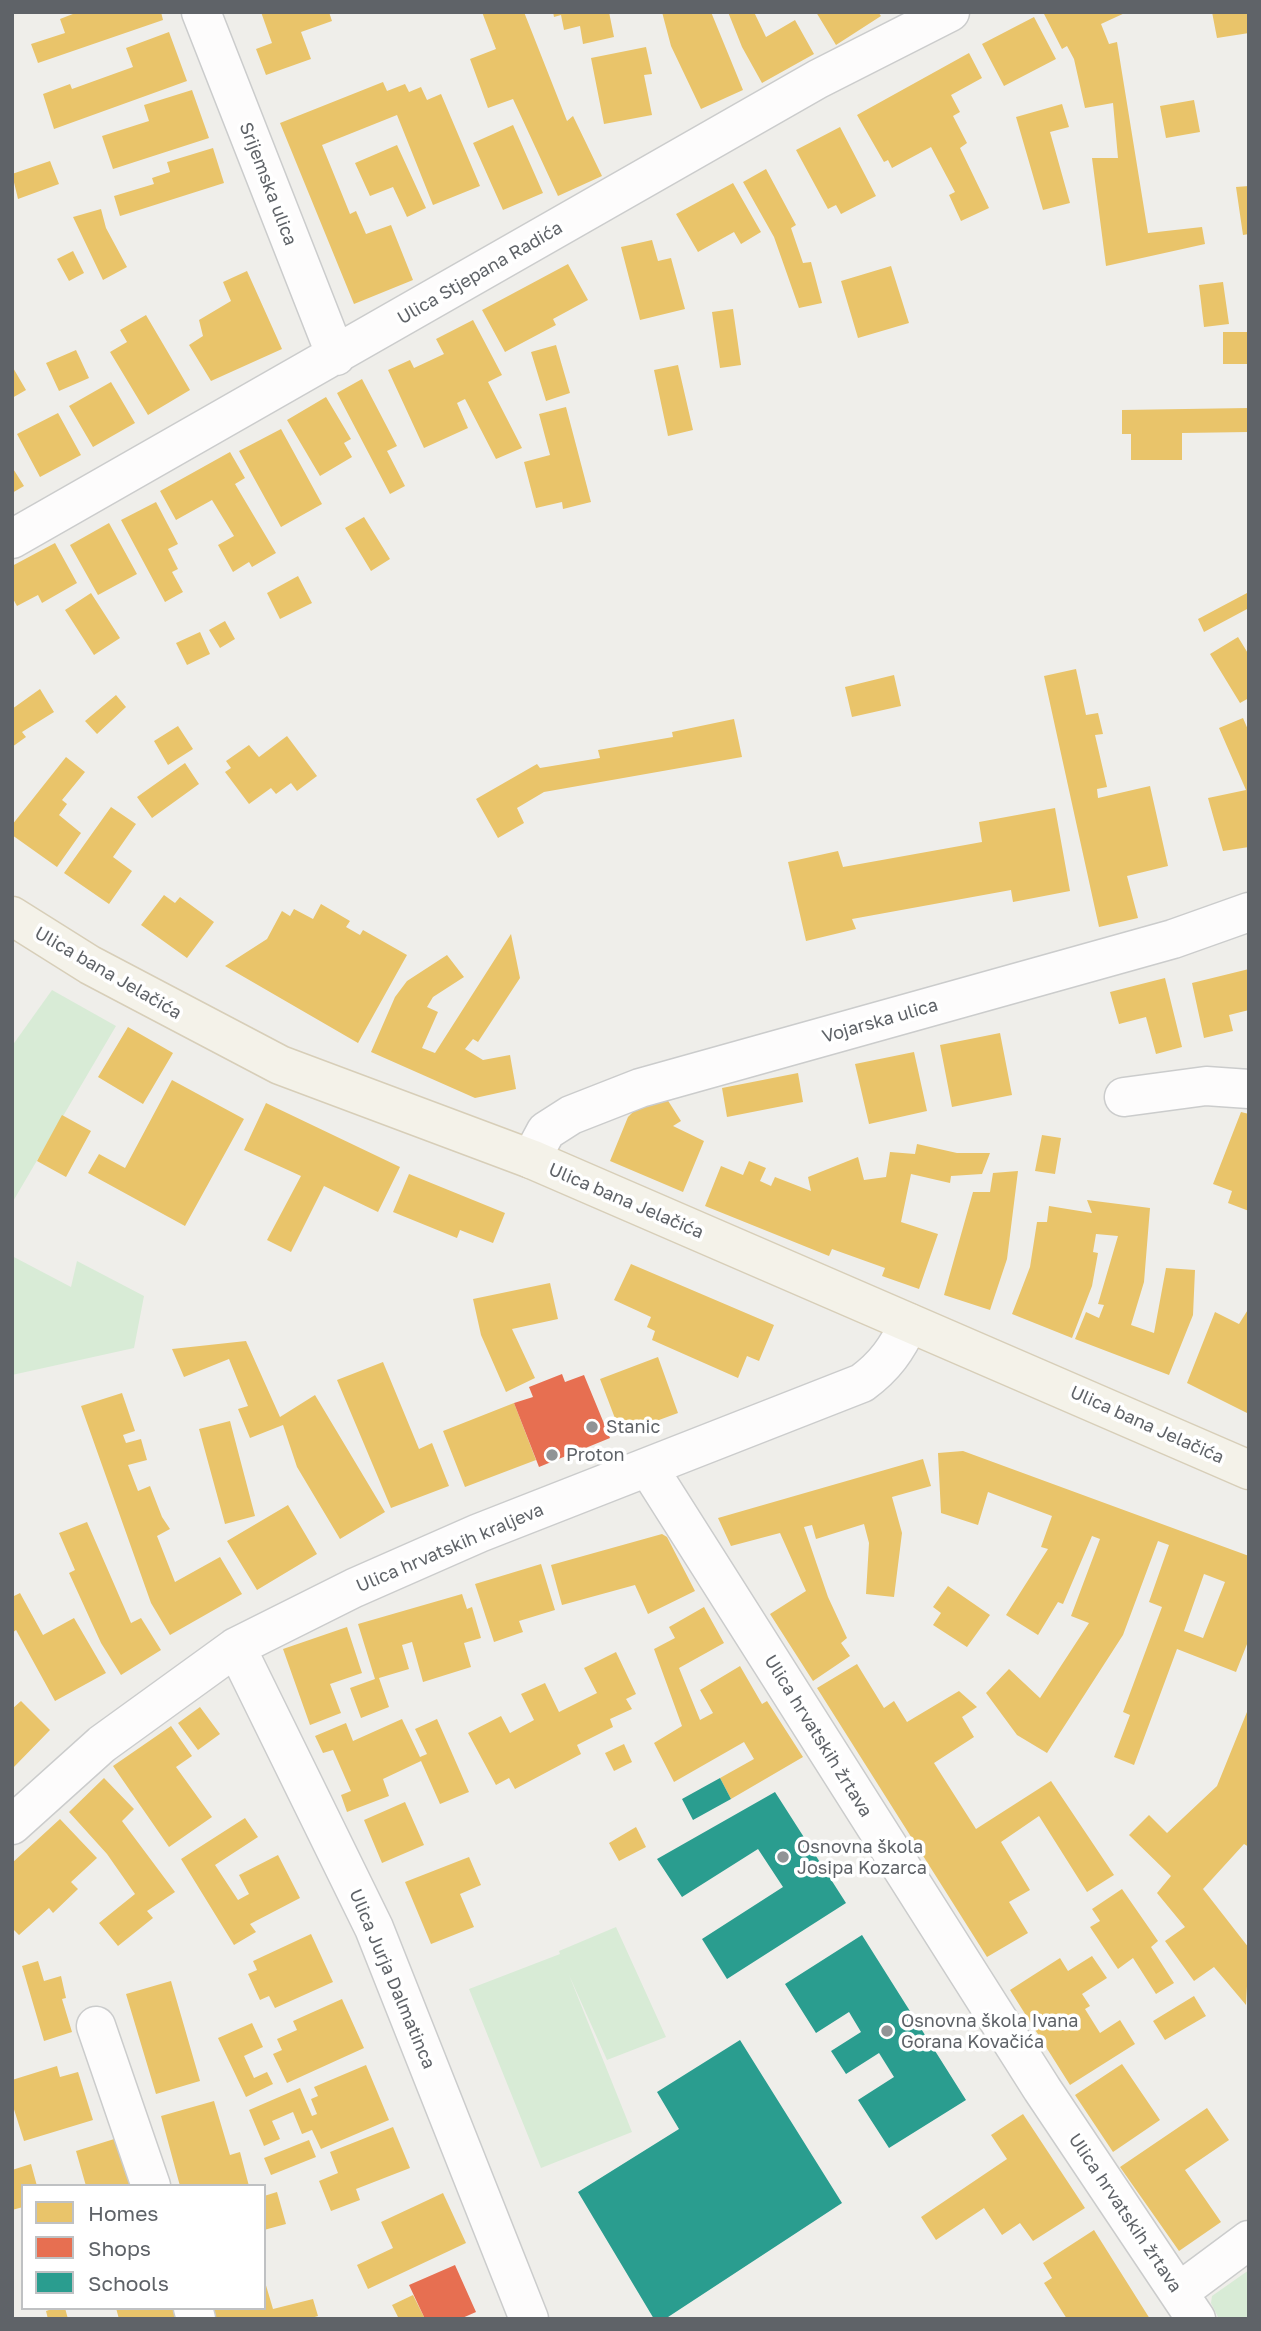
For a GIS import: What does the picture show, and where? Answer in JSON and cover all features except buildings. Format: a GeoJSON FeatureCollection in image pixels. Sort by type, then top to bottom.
{"type":"FeatureCollection","features":[{"type":"Feature","properties":{"kind":"main road","name":"Ulica bana Jelačića"},"geometry":{"type":"LineString","coordinates":[[12,916],[89,965],[280,1065],[531,1159],[1249,1470]]}},
{"type":"Feature","properties":{"kind":"street","name":"Srijemska ulica"},"geometry":{"type":"LineString","coordinates":[[201,12],[336,356]]}},
{"type":"Feature","properties":{"kind":"street","name":"Ulica Stjepana Radića"},"geometry":{"type":"LineString","coordinates":[[12,539],[818,79],[950,12]]}},
{"type":"Feature","properties":{"kind":"street","name":"Vojarska ulica"},"geometry":{"type":"LineString","coordinates":[[531,1159],[546,1131],[571,1115],[640,1088],[1173,939],[1249,912]]}},
{"type":"Feature","properties":{"kind":"street"},"geometry":{"type":"LineString","coordinates":[[1124,1097],[1206,1086],[1249,1089]]}},
{"type":"Feature","properties":{"kind":"street","name":"Ulica hrvatskih kraljeva"},"geometry":{"type":"LineString","coordinates":[[12,1825],[102,1744],[236,1647],[354,1588],[466,1539],[862,1383],[882,1368],[897,1348],[909,1323]]}},
{"type":"Feature","properties":{"kind":"street","name":"Ulica hrvatskih žrtava"},"geometry":{"type":"LineString","coordinates":[[649,1469],[1042,2089],[1187,2305]]}},
{"type":"Feature","properties":{"kind":"street","name":"Ulica Jurja Dalmatinca"},"geometry":{"type":"LineString","coordinates":[[236,1647],[374,1928],[529,2319]]}},
{"type":"Feature","properties":{"kind":"street"},"geometry":{"type":"LineString","coordinates":[[96,2026],[150,2184]]}},
{"type":"Feature","properties":{"kind":"street"},"geometry":{"type":"LineString","coordinates":[[1187,2305],[1249,2239]]}},
{"type":"Feature","properties":{"kind":"green space"},"geometry":{"type":"Polygon","coordinates":[[[52,990],[116,1026],[12,1203],[12,1046],[52,990]]]}},
{"type":"Feature","properties":{"kind":"green space"},"geometry":{"type":"Polygon","coordinates":[[[12,1256],[71,1287],[77,1261],[144,1296],[134,1348],[12,1375],[12,1256]]]}},
{"type":"Feature","properties":{"kind":"green space"},"geometry":{"type":"Polygon","coordinates":[[[616,1927],[666,2037],[607,2060],[569,1975],[632,2132],[541,2168],[469,1989],[560,1954],[559,1951],[616,1927]]]}},
{"type":"Feature","properties":{"kind":"green space"},"geometry":{"type":"Polygon","coordinates":[[[1249,2270],[1249,2319],[1219,2319],[1211,2303],[1212,2296],[1249,2270]]]}},
{"type":"Feature","properties":{"kind":"place","name":"Stanic"},"geometry":{"type":"Point","coordinates":[592,1427]}},
{"type":"Feature","properties":{"kind":"place","name":"Proton"},"geometry":{"type":"Point","coordinates":[552,1455]}},
{"type":"Feature","properties":{"kind":"place","name":"Osnovna škola Josipa Kozarca"},"geometry":{"type":"Point","coordinates":[783,1857]}},
{"type":"Feature","properties":{"kind":"place","name":"Osnovna škola Ivana Gorana Kovačića"},"geometry":{"type":"Point","coordinates":[887,2031]}}]}
